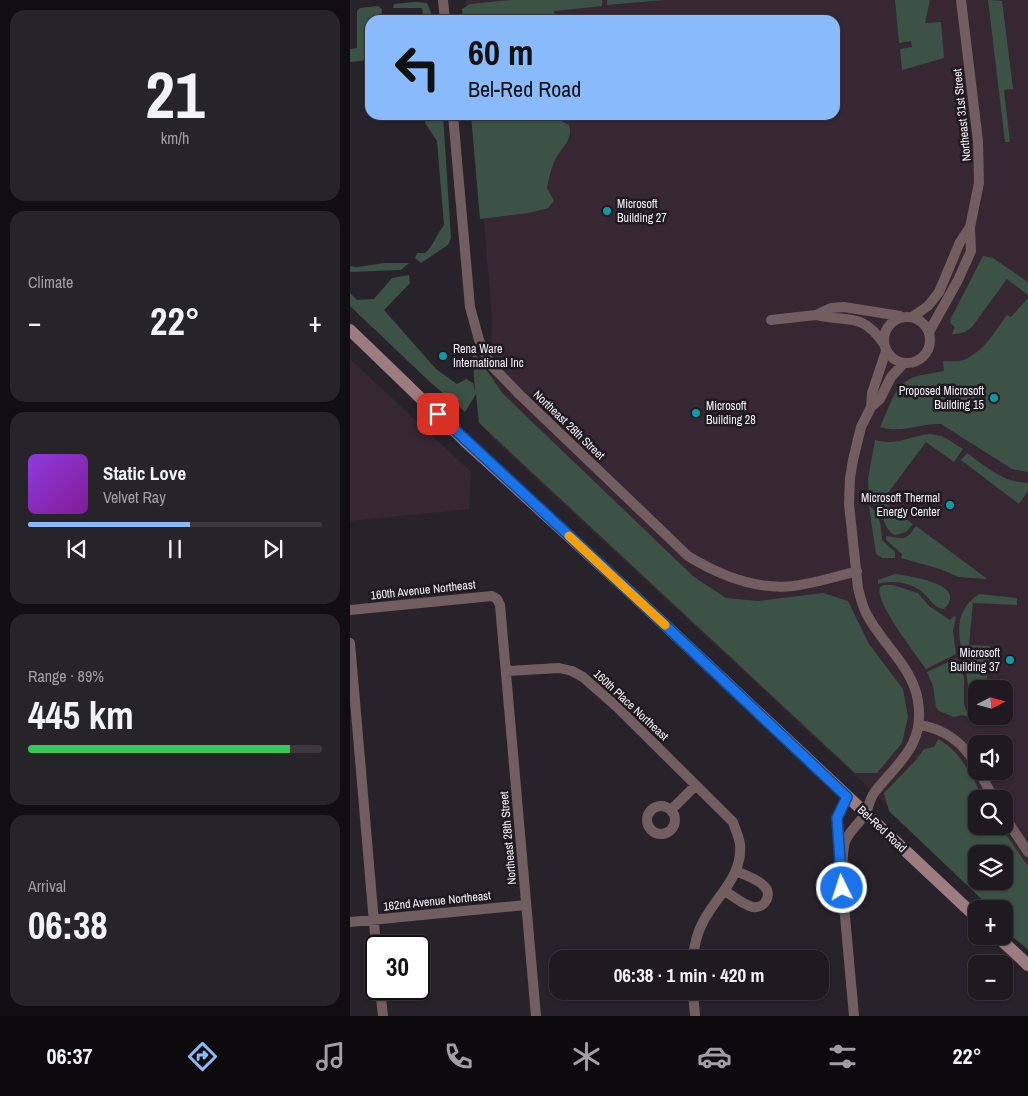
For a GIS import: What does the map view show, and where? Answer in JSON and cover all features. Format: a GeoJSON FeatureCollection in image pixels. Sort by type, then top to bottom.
{"type":"FeatureCollection","features":[{"type":"Feature","properties":{"kind":"main road","name":"Bel-Red Road"},"geometry":{"type":"LineString","coordinates":[[350,330],[471,446],[631,593],[968,910]]}},
{"type":"Feature","properties":{"kind":"main road"},"geometry":{"type":"LineString","coordinates":[[1007,945],[1028,965]]}},
{"type":"Feature","properties":{"kind":"street"},"geometry":{"type":"LineString","coordinates":[[443,0],[444,15]]}},
{"type":"Feature","properties":{"kind":"street","name":"Northeast 31st Street"},"geometry":{"type":"LineString","coordinates":[[929,332],[958,280],[971,251],[970,227],[979,183],[980,162],[974,100],[961,0]]}},
{"type":"Feature","properties":{"kind":"street","name":"Northeast 28th Street"},"geometry":{"type":"LineString","coordinates":[[453,120],[470,307],[479,340],[490,364],[688,556],[710,569],[727,576],[772,586],[793,586],[857,571]]}},
{"type":"Feature","properties":{"kind":"street","name":"Northeast 31st Street"},"geometry":{"type":"LineString","coordinates":[[908,317],[928,306],[939,292],[960,242],[970,227]]}},
{"type":"Feature","properties":{"kind":"street"},"geometry":{"type":"LineString","coordinates":[[771,320],[816,315],[830,318],[851,318],[865,323],[875,331],[897,361],[904,363],[919,360],[929,348],[929,332],[919,320],[844,307],[831,308],[816,315]]}},
{"type":"Feature","properties":{"kind":"street"},"geometry":{"type":"LineString","coordinates":[[871,407],[872,393],[885,347],[884,336],[890,323],[908,317]]}},
{"type":"Feature","properties":{"kind":"street"},"geometry":{"type":"LineString","coordinates":[[842,888],[845,841],[865,814],[872,796],[908,753],[916,740],[920,725],[916,689],[910,677],[866,613],[859,591],[849,504],[850,478],[861,427],[871,407],[880,399],[891,377],[904,363]]}},
{"type":"Feature","properties":{"kind":"street","name":"160th Avenue Northeast"},"geometry":{"type":"LineString","coordinates":[[350,610],[492,596],[497,599]]}},
{"type":"Feature","properties":{"kind":"street","name":"Northeast 28th Street"},"geometry":{"type":"LineString","coordinates":[[497,599],[500,605],[536,1016]]}},
{"type":"Feature","properties":{"kind":"street"},"geometry":{"type":"LineString","coordinates":[[350,643],[375,935]]}},
{"type":"Feature","properties":{"kind":"street","name":"160th Place Northeast"},"geometry":{"type":"LineString","coordinates":[[506,671],[559,668],[572,671],[583,677],[617,707],[733,822],[740,843],[736,871]]}},
{"type":"Feature","properties":{"kind":"street"},"geometry":{"type":"LineString","coordinates":[[920,725],[934,728],[955,739],[968,753]]}},
{"type":"Feature","properties":{"kind":"street"},"geometry":{"type":"LineString","coordinates":[[671,810],[696,785]]}},
{"type":"Feature","properties":{"kind":"street"},"geometry":{"type":"LineString","coordinates":[[847,797],[837,818],[854,1016]]}},
{"type":"Feature","properties":{"kind":"street"},"geometry":{"type":"LineString","coordinates":[[1013,830],[1028,852]]}},
{"type":"Feature","properties":{"kind":"street"},"geometry":{"type":"LineString","coordinates":[[694,950],[696,937],[703,921],[725,891],[736,871],[764,885],[768,893],[766,901],[760,906],[751,907],[725,891]]}},
{"type":"Feature","properties":{"kind":"street","name":"162nd Avenue Northeast"},"geometry":{"type":"LineString","coordinates":[[350,922],[526,905]]}},
{"type":"Feature","properties":{"kind":"street"},"geometry":{"type":"LineString","coordinates":[[381,1000],[383,1016]]}},
{"type":"Feature","properties":{"kind":"street"},"geometry":{"type":"LineString","coordinates":[[694,1000],[695,1016]]}},
{"type":"Feature","properties":{"kind":"shaded area"},"geometry":{"type":"Polygon","coordinates":[[[466,0],[1028,0],[1028,940],[1013,921],[1013,900],[986,900],[975,890],[1013,890],[1013,845],[968,845],[968,883],[855,775],[489,435],[492,318],[475,120],[840,120],[840,15],[467,15],[466,0]]]}},
{"type":"Feature","properties":{"kind":"shaded area"},"geometry":{"type":"Polygon","coordinates":[[[350,359],[471,472],[469,509],[350,521],[350,359]]]}},
{"type":"Feature","properties":{"kind":"green space"},"geometry":{"type":"Polygon","coordinates":[[[510,0],[602,0],[602,6],[554,11],[554,15],[463,15],[462,9],[470,4],[510,0]]]}},
{"type":"Feature","properties":{"kind":"green space"},"geometry":{"type":"Polygon","coordinates":[[[607,0],[664,0],[607,5],[607,0]]]}},
{"type":"Feature","properties":{"kind":"green space"},"geometry":{"type":"Polygon","coordinates":[[[895,0],[930,0],[925,23],[941,22],[944,58],[902,70],[900,49],[912,47],[911,41],[899,43],[895,0]]]}},
{"type":"Feature","properties":{"kind":"green space"},"geometry":{"type":"Polygon","coordinates":[[[988,0],[1002,1],[1013,89],[1004,90],[1010,142],[1005,142],[988,0]]]}},
{"type":"Feature","properties":{"kind":"green space"},"geometry":{"type":"Polygon","coordinates":[[[427,3],[432,15],[423,15],[422,8],[393,8],[394,4],[427,3]]]}},
{"type":"Feature","properties":{"kind":"green space"},"geometry":{"type":"Polygon","coordinates":[[[378,6],[382,9],[381,15],[365,15],[365,60],[350,62],[350,49],[357,48],[357,11],[360,8],[378,6]]]}},
{"type":"Feature","properties":{"kind":"green space"},"geometry":{"type":"Polygon","coordinates":[[[425,120],[443,120],[451,238],[448,245],[421,263],[415,258],[417,253],[425,253],[428,250],[444,225],[437,141],[425,120]]]}},
{"type":"Feature","properties":{"kind":"green space"},"geometry":{"type":"Polygon","coordinates":[[[471,120],[560,120],[569,125],[570,135],[555,160],[550,174],[547,188],[554,201],[548,208],[529,213],[480,219],[471,120]]]}},
{"type":"Feature","properties":{"kind":"green space"},"geometry":{"type":"Polygon","coordinates":[[[983,256],[993,258],[1028,282],[1028,295],[1007,279],[972,327],[958,334],[952,334],[955,327],[951,324],[950,320],[983,256]]]}},
{"type":"Feature","properties":{"kind":"green space"},"geometry":{"type":"Polygon","coordinates":[[[385,263],[409,263],[401,270],[350,272],[350,266],[357,267],[385,263]]]}},
{"type":"Feature","properties":{"kind":"green space"},"geometry":{"type":"Polygon","coordinates":[[[409,275],[410,283],[384,310],[436,369],[457,384],[466,379],[473,383],[475,391],[472,349],[503,394],[694,577],[726,598],[758,601],[823,593],[848,601],[869,644],[903,689],[908,717],[902,743],[877,773],[855,773],[479,423],[476,394],[465,412],[430,382],[350,306],[350,293],[357,300],[374,299],[392,278],[409,275]]]}},
{"type":"Feature","properties":{"kind":"green space"},"geometry":{"type":"Polygon","coordinates":[[[1028,298],[1028,472],[1012,469],[941,424],[903,429],[880,427],[901,385],[914,377],[944,371],[943,361],[961,361],[970,357],[983,347],[1007,315],[1011,317],[1028,298]]]}},
{"type":"Feature","properties":{"kind":"green space"},"geometry":{"type":"Polygon","coordinates":[[[930,434],[942,436],[963,449],[954,462],[926,442],[882,501],[913,524],[906,532],[895,535],[887,527],[879,509],[869,501],[868,479],[875,440],[890,442],[930,434]]]}},
{"type":"Feature","properties":{"kind":"green space"},"geometry":{"type":"Polygon","coordinates":[[[967,453],[1003,477],[1028,483],[1028,491],[1019,504],[961,460],[967,453]]]}},
{"type":"Feature","properties":{"kind":"green space"},"geometry":{"type":"Polygon","coordinates":[[[869,506],[878,517],[882,540],[895,552],[895,558],[882,558],[876,554],[869,506]]]}},
{"type":"Feature","properties":{"kind":"green space"},"geometry":{"type":"Polygon","coordinates":[[[916,526],[986,579],[959,577],[940,569],[901,558],[902,554],[886,540],[886,536],[905,537],[916,526]]]}},
{"type":"Feature","properties":{"kind":"green space"},"geometry":{"type":"Polygon","coordinates":[[[895,574],[923,579],[943,587],[949,593],[950,600],[944,609],[934,605],[922,592],[912,586],[895,582],[878,584],[878,580],[895,574]]]}},
{"type":"Feature","properties":{"kind":"green space"},"geometry":{"type":"Polygon","coordinates":[[[893,585],[918,593],[929,606],[950,620],[954,616],[956,617],[953,631],[956,654],[926,669],[889,616],[883,604],[880,587],[893,585]]]}},
{"type":"Feature","properties":{"kind":"green space"},"geometry":{"type":"Polygon","coordinates":[[[979,594],[1017,598],[1017,605],[973,603],[969,645],[990,646],[987,680],[968,680],[968,685],[959,633],[963,612],[979,594]]]}},
{"type":"Feature","properties":{"kind":"green space"},"geometry":{"type":"Polygon","coordinates":[[[957,658],[964,678],[964,705],[968,717],[962,715],[954,717],[939,711],[936,707],[933,686],[927,672],[957,658]]]}},
{"type":"Feature","properties":{"kind":"green space"},"geometry":{"type":"Polygon","coordinates":[[[938,739],[946,744],[965,765],[968,770],[968,780],[974,780],[979,790],[968,790],[968,835],[1006,835],[1028,866],[1028,949],[1013,936],[1013,900],[983,900],[972,890],[1013,890],[1013,845],[968,845],[968,886],[889,811],[884,793],[924,749],[934,747],[938,739]]]}},
{"type":"Feature","properties":{"kind":"slow traffic"},"geometry":{"type":"LineString","coordinates":[[569,536],[665,625]]}},
{"type":"Feature","properties":{"kind":"place","name":"Microsoft Building 27"},"geometry":{"type":"Point","coordinates":[607,211]}},
{"type":"Feature","properties":{"kind":"place","name":"Rena Ware International Inc"},"geometry":{"type":"Point","coordinates":[443,356]}},
{"type":"Feature","properties":{"kind":"place","name":"Proposed Microsoft Building 15"},"geometry":{"type":"Point","coordinates":[994,398]}},
{"type":"Feature","properties":{"kind":"place","name":"Microsoft Building 28"},"geometry":{"type":"Point","coordinates":[696,413]}},
{"type":"Feature","properties":{"kind":"place","name":"Microsoft Thermal Energy Center"},"geometry":{"type":"Point","coordinates":[950,505]}},
{"type":"Feature","properties":{"kind":"place","name":"Microsoft Building 37"},"geometry":{"type":"Point","coordinates":[1010,660]}},
{"type":"Feature","properties":{"kind":"route"},"geometry":{"type":"LineString","coordinates":[[438,414],[847,797],[837,818],[842,888]]}}]}
